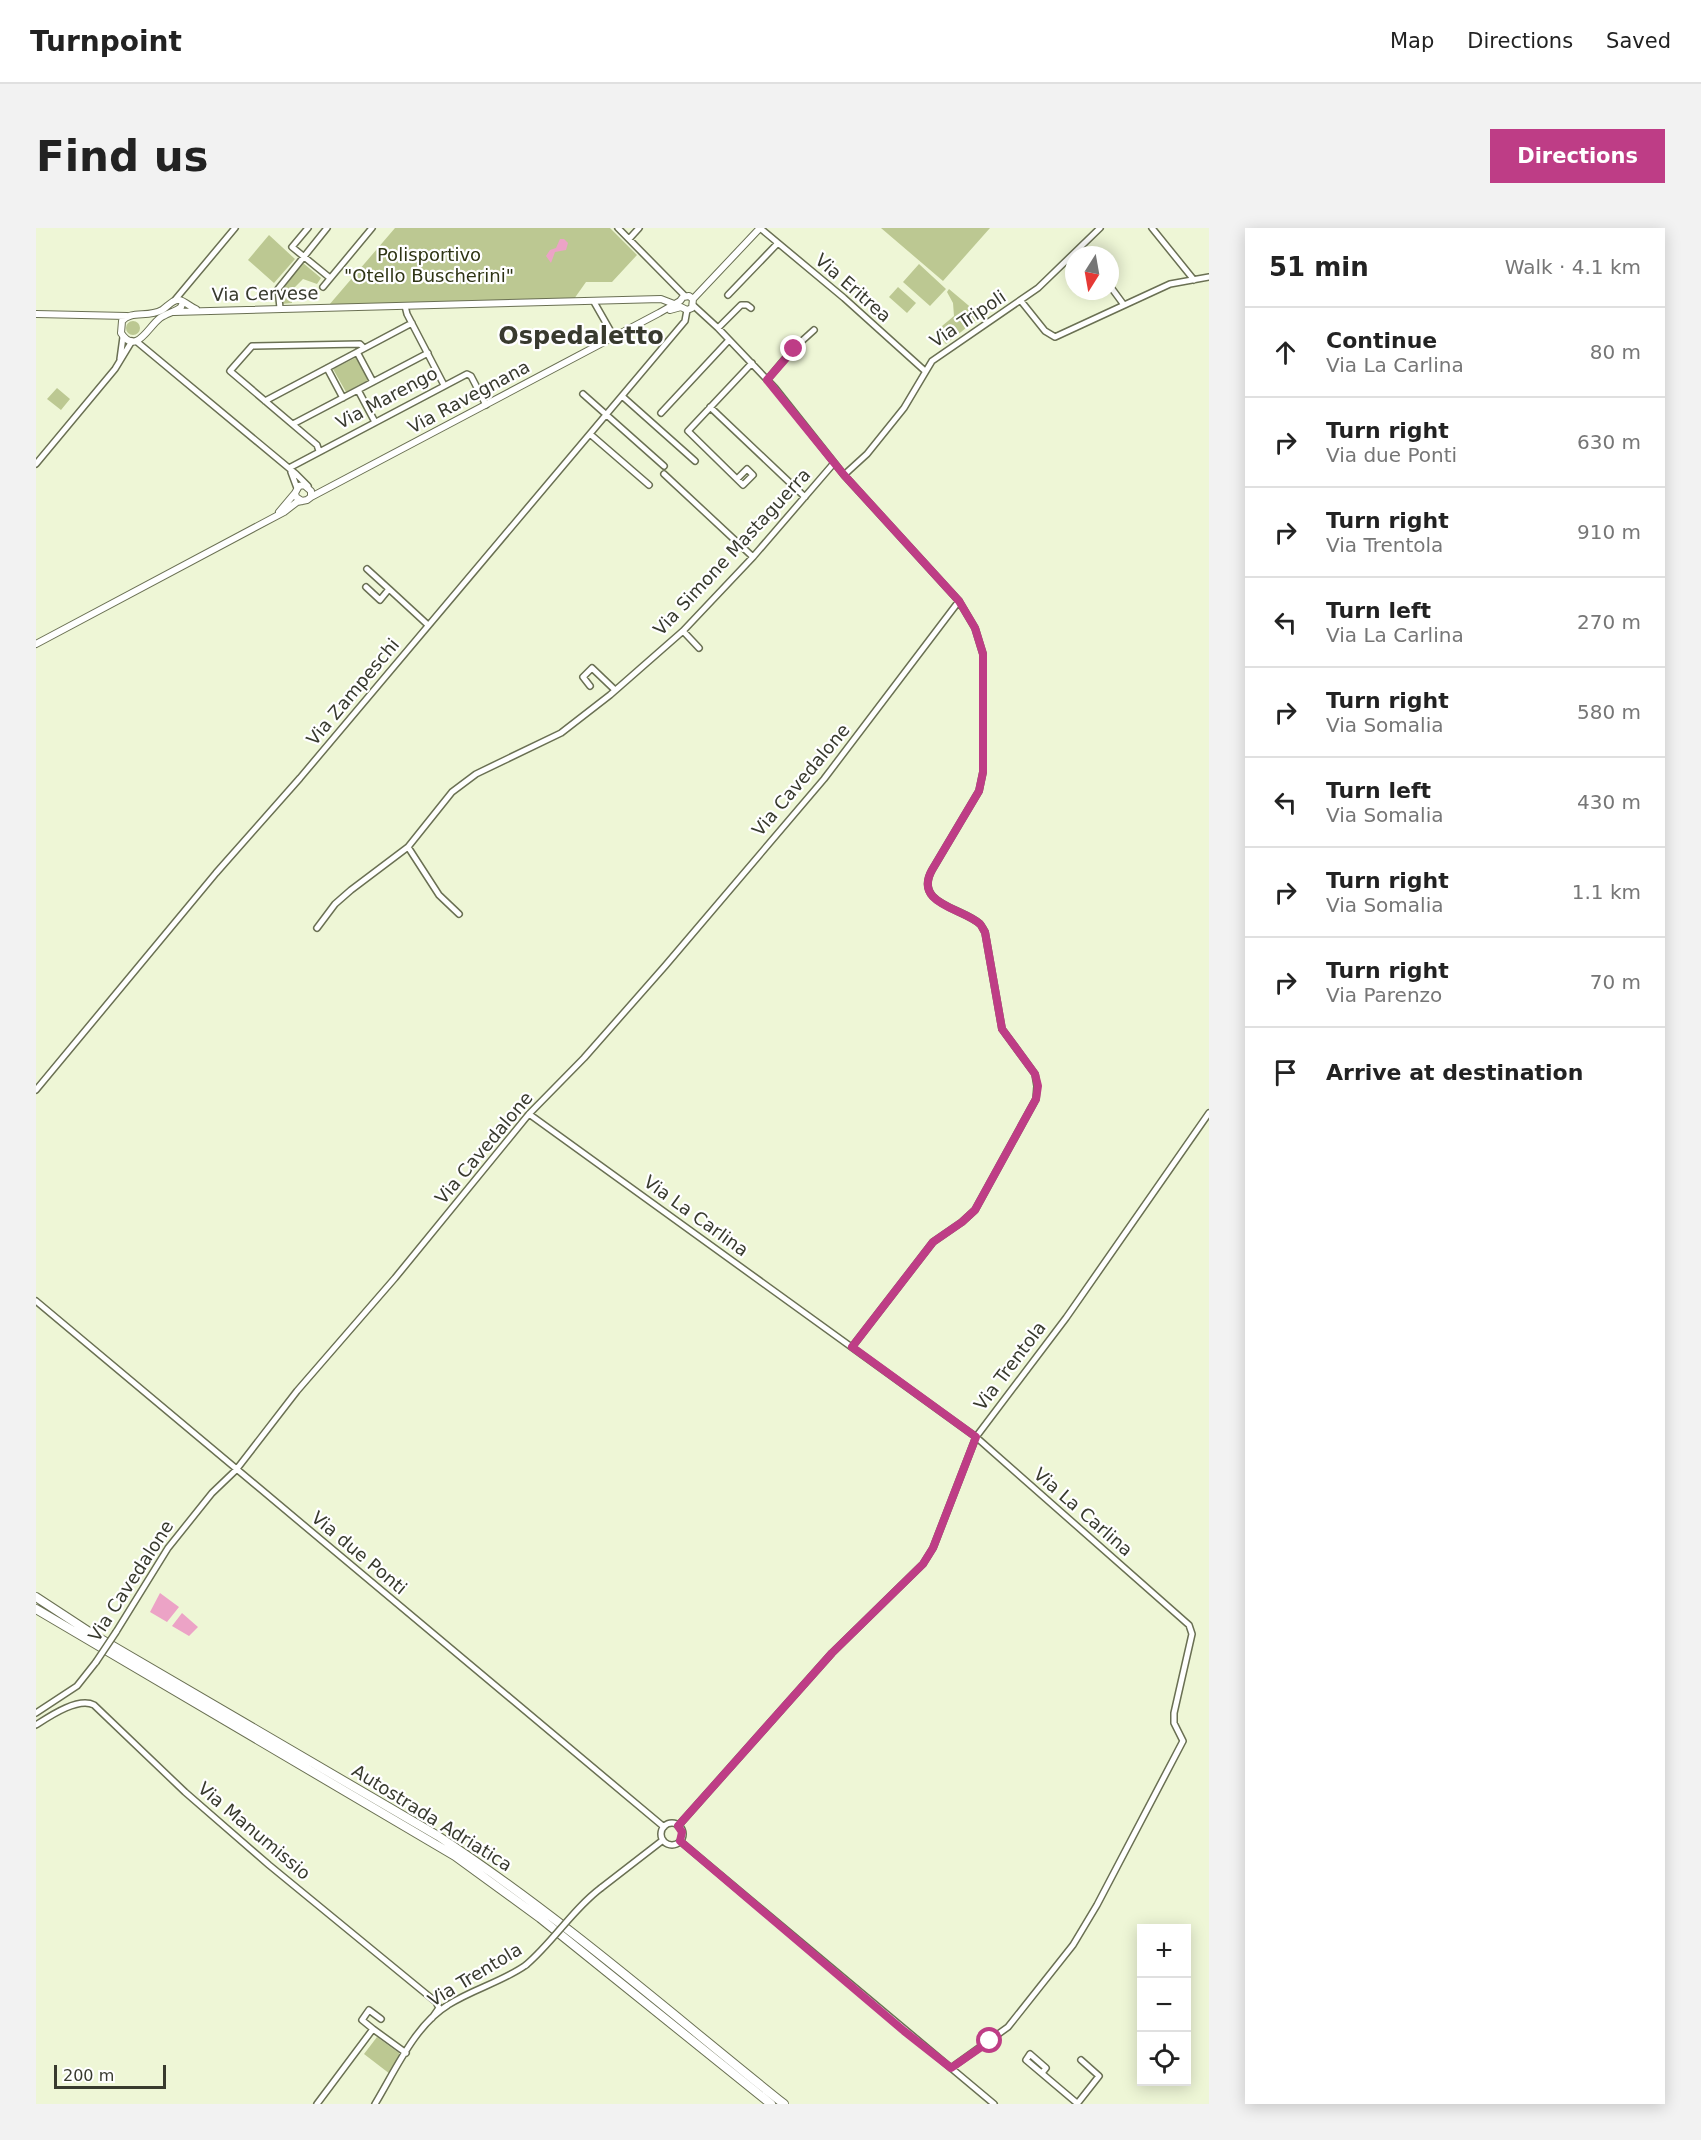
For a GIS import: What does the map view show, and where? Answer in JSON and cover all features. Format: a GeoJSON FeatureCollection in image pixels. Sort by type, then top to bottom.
{"type":"FeatureCollection","features":[{"type":"Feature","properties":{"kind":"highway","name":"Autostrada Adriatica"},"geometry":{"type":"LineString","coordinates":[[36,1597],[94,1635],[429,1830],[493,1872],[599,1954],[784,2104]]}},
{"type":"Feature","properties":{"kind":"highway","name":"Autostrada Adriatica"},"geometry":{"type":"LineString","coordinates":[[36,1609],[455,1856],[540,1918],[771,2104]]}},
{"type":"Feature","properties":{"kind":"main road","name":"Via Ravegnana"},"geometry":{"type":"LineString","coordinates":[[311,497],[662,311],[681,304],[693,303],[760,228]]}},
{"type":"Feature","properties":{"kind":"main road"},"geometry":{"type":"LineString","coordinates":[[652,300],[666,305],[662,311]]}},
{"type":"Feature","properties":{"kind":"main road","name":"Via Cervese"},"geometry":{"type":"LineString","coordinates":[[174,312],[652,300],[666,300],[681,304]]}},
{"type":"Feature","properties":{"kind":"main road"},"geometry":{"type":"LineString","coordinates":[[36,314],[140,316],[160,312],[174,301]]}},
{"type":"Feature","properties":{"kind":"main road","name":"Via Cervese"},"geometry":{"type":"LineString","coordinates":[[174,301],[183,302],[190,308],[203,310]]}},
{"type":"Feature","properties":{"kind":"main road"},"geometry":{"type":"LineString","coordinates":[[89,314],[113,322],[120,329],[123,337],[134,341],[145,334],[161,318],[181,307],[183,302]]}},
{"type":"Feature","properties":{"kind":"main road"},"geometry":{"type":"LineString","coordinates":[[681,304],[693,303]]}},
{"type":"Feature","properties":{"kind":"main road"},"geometry":{"type":"LineString","coordinates":[[120,329],[122,321],[128,316]]}},
{"type":"Feature","properties":{"kind":"main road"},"geometry":{"type":"LineString","coordinates":[[140,316],[146,322],[145,334]]}},
{"type":"Feature","properties":{"kind":"main road"},"geometry":{"type":"LineString","coordinates":[[277,515],[302,485],[325,491]]}},
{"type":"Feature","properties":{"kind":"main road"},"geometry":{"type":"LineString","coordinates":[[36,644],[307,500],[311,497],[309,487]]}},
{"type":"Feature","properties":{"kind":"main road"},"geometry":{"type":"LineString","coordinates":[[296,490],[297,497],[302,501]]}},
{"type":"Feature","properties":{"kind":"street"},"geometry":{"type":"LineString","coordinates":[[174,301],[235,228]]}},
{"type":"Feature","properties":{"kind":"street"},"geometry":{"type":"LineString","coordinates":[[308,228],[292,247],[330,278]]}},
{"type":"Feature","properties":{"kind":"street"},"geometry":{"type":"LineString","coordinates":[[280,308],[279,289],[327,228]]}},
{"type":"Feature","properties":{"kind":"street"},"geometry":{"type":"LineString","coordinates":[[323,287],[372,228]]}},
{"type":"Feature","properties":{"kind":"street"},"geometry":{"type":"LineString","coordinates":[[618,228],[681,304]]}},
{"type":"Feature","properties":{"kind":"street"},"geometry":{"type":"LineString","coordinates":[[628,239],[639,228]]}},
{"type":"Feature","properties":{"kind":"street","name":"Via Eritrea"},"geometry":{"type":"LineString","coordinates":[[760,228],[926,371]]}},
{"type":"Feature","properties":{"kind":"street","name":"Via Tripoli"},"geometry":{"type":"LineString","coordinates":[[1083,246],[1100,228]]}},
{"type":"Feature","properties":{"kind":"street"},"geometry":{"type":"LineString","coordinates":[[1152,228],[1194,280]]}},
{"type":"Feature","properties":{"kind":"street"},"geometry":{"type":"LineString","coordinates":[[728,295],[778,243]]}},
{"type":"Feature","properties":{"kind":"street","name":"Via Tripoli"},"geometry":{"type":"LineString","coordinates":[[844,475],[867,454],[904,408],[936,358],[1021,301],[1065,263]]}},
{"type":"Feature","properties":{"kind":"street"},"geometry":{"type":"LineString","coordinates":[[1021,301],[1045,331],[1055,337],[1170,284],[1209,277]]}},
{"type":"Feature","properties":{"kind":"street"},"geometry":{"type":"LineString","coordinates":[[183,302],[185,286]]}},
{"type":"Feature","properties":{"kind":"street"},"geometry":{"type":"LineString","coordinates":[[1119,298],[1124,305]]}},
{"type":"Feature","properties":{"kind":"street"},"geometry":{"type":"LineString","coordinates":[[594,302],[614,337]]}},
{"type":"Feature","properties":{"kind":"street"},"geometry":{"type":"LineString","coordinates":[[693,303],[752,363],[844,475],[959,601],[975,628],[983,654],[983,772],[979,791],[928,876],[929,891],[938,901],[980,924],[985,932],[1002,1029],[1035,1074],[1038,1086],[1036,1099],[975,1210],[933,1242],[852,1347]]}},
{"type":"Feature","properties":{"kind":"street","name":"Via Zampeschi"},"geometry":{"type":"LineString","coordinates":[[36,1090],[216,873],[686,321],[681,304]]}},
{"type":"Feature","properties":{"kind":"street"},"geometry":{"type":"LineString","coordinates":[[718,328],[741,305],[751,308]]}},
{"type":"Feature","properties":{"kind":"street"},"geometry":{"type":"LineString","coordinates":[[408,306],[409,318],[444,385]]}},
{"type":"Feature","properties":{"kind":"street"},"geometry":{"type":"LineString","coordinates":[[264,401],[400,329],[409,318]]}},
{"type":"Feature","properties":{"kind":"street"},"geometry":{"type":"LineString","coordinates":[[400,329],[409,318]]}},
{"type":"Feature","properties":{"kind":"street"},"geometry":{"type":"LineString","coordinates":[[767,380],[814,330]]}},
{"type":"Feature","properties":{"kind":"street"},"geometry":{"type":"LineString","coordinates":[[145,334],[144,342],[148,349]]}},
{"type":"Feature","properties":{"kind":"street"},"geometry":{"type":"LineString","coordinates":[[118,364],[123,337]]}},
{"type":"Feature","properties":{"kind":"street"},"geometry":{"type":"LineString","coordinates":[[661,413],[729,340]]}},
{"type":"Feature","properties":{"kind":"street"},"geometry":{"type":"LineString","coordinates":[[36,464],[118,364],[134,341],[148,349],[303,479],[309,487]]}},
{"type":"Feature","properties":{"kind":"street"},"geometry":{"type":"LineString","coordinates":[[319,451],[317,445],[230,371],[252,346],[360,344],[364,348]]}},
{"type":"Feature","properties":{"kind":"street"},"geometry":{"type":"LineString","coordinates":[[357,351],[373,382]]}},
{"type":"Feature","properties":{"kind":"street"},"geometry":{"type":"LineString","coordinates":[[293,424],[428,354]]}},
{"type":"Feature","properties":{"kind":"street"},"geometry":{"type":"LineString","coordinates":[[737,479],[688,431],[752,363]]}},
{"type":"Feature","properties":{"kind":"street"},"geometry":{"type":"LineString","coordinates":[[327,368],[343,398]]}},
{"type":"Feature","properties":{"kind":"street","name":"Via Marengo"},"geometry":{"type":"LineString","coordinates":[[289,469],[444,385],[469,374],[486,405]]}},
{"type":"Feature","properties":{"kind":"street"},"geometry":{"type":"LineString","coordinates":[[358,390],[375,422]]}},
{"type":"Feature","properties":{"kind":"street"},"geometry":{"type":"LineString","coordinates":[[583,394],[664,466]]}},
{"type":"Feature","properties":{"kind":"street"},"geometry":{"type":"LineString","coordinates":[[622,396],[695,461]]}},
{"type":"Feature","properties":{"kind":"street"},"geometry":{"type":"LineString","coordinates":[[710,407],[805,497]]}},
{"type":"Feature","properties":{"kind":"street"},"geometry":{"type":"LineString","coordinates":[[591,434],[649,485]]}},
{"type":"Feature","properties":{"kind":"street"},"geometry":{"type":"LineString","coordinates":[[711,465],[716,459]]}},
{"type":"Feature","properties":{"kind":"street","name":"Via Simone Mastaguerra"},"geometry":{"type":"LineString","coordinates":[[317,928],[335,904],[408,847],[452,792],[476,774],[561,733],[683,631],[753,557],[834,463]]}},
{"type":"Feature","properties":{"kind":"street"},"geometry":{"type":"LineString","coordinates":[[289,469],[296,490]]}},
{"type":"Feature","properties":{"kind":"street"},"geometry":{"type":"LineString","coordinates":[[664,474],[753,557]]}},
{"type":"Feature","properties":{"kind":"street"},"geometry":{"type":"LineString","coordinates":[[367,569],[428,625]]}},
{"type":"Feature","properties":{"kind":"street"},"geometry":{"type":"LineString","coordinates":[[366,587],[380,600],[389,589]]}},
{"type":"Feature","properties":{"kind":"street","name":"Via Cavedalone"},"geometry":{"type":"LineString","coordinates":[[36,1713],[77,1686],[117,1632],[168,1548],[212,1493],[236,1470],[297,1391],[396,1278],[529,1114],[584,1058],[824,779],[959,601]]}},
{"type":"Feature","properties":{"kind":"street"},"geometry":{"type":"LineString","coordinates":[[683,631],[699,648]]}},
{"type":"Feature","properties":{"kind":"street"},"geometry":{"type":"LineString","coordinates":[[590,686],[583,679],[592,668],[615,690]]}},
{"type":"Feature","properties":{"kind":"street"},"geometry":{"type":"LineString","coordinates":[[408,847],[439,895],[459,914]]}},
{"type":"Feature","properties":{"kind":"street","name":"Via Trentola"},"geometry":{"type":"LineString","coordinates":[[678,1826],[832,1653],[923,1564],[933,1548],[976,1437],[1066,1318],[1209,1113]]}},
{"type":"Feature","properties":{"kind":"street","name":"Via La Carlina"},"geometry":{"type":"LineString","coordinates":[[529,1114],[976,1437],[1189,1625],[1192,1634],[1174,1713],[1174,1723],[1183,1741],[1092,1915],[1066,1954],[1008,2027],[951,2068]]}},
{"type":"Feature","properties":{"kind":"street","name":"Via due Ponti"},"geometry":{"type":"LineString","coordinates":[[36,1301],[664,1827]]}},
{"type":"Feature","properties":{"kind":"street","name":"Via Manumissio"},"geometry":{"type":"LineString","coordinates":[[36,1725],[79,1703],[87,1702],[94,1705],[185,1792],[269,1865],[436,2002],[439,2008],[432,2018]]}},
{"type":"Feature","properties":{"kind":"street"},"geometry":{"type":"LineString","coordinates":[[672,1824],[678,1826],[682,1832],[680,1841],[671,1845],[663,1840],[661,1833],[664,1827],[672,1824]]}},
{"type":"Feature","properties":{"kind":"street","name":"Via Trentola"},"geometry":{"type":"LineString","coordinates":[[375,2104],[424,2025],[459,1998],[515,1973],[526,1965],[537,1956],[578,1908],[663,1840]]}},
{"type":"Feature","properties":{"kind":"street"},"geometry":{"type":"LineString","coordinates":[[680,1841],[994,2104]]}},
{"type":"Feature","properties":{"kind":"street"},"geometry":{"type":"LineString","coordinates":[[381,2019],[369,2010],[362,2020],[406,2053]]}},
{"type":"Feature","properties":{"kind":"street"},"geometry":{"type":"LineString","coordinates":[[317,2104],[373,2029]]}},
{"type":"Feature","properties":{"kind":"street"},"geometry":{"type":"LineString","coordinates":[[1042,2073],[1077,2104],[1099,2076],[1081,2060]]}},
{"type":"Feature","properties":{"kind":"green space","name":"Polisportivo \"Otello Buscherini\""},"geometry":{"type":"Polygon","coordinates":[[[395,228],[610,228],[637,255],[612,282],[586,282],[574,299],[329,305],[395,228]]]}},
{"type":"Feature","properties":{"kind":"green space"},"geometry":{"type":"Polygon","coordinates":[[[881,228],[990,228],[943,281],[881,228]]]}},
{"type":"Feature","properties":{"kind":"green space"},"geometry":{"type":"Polygon","coordinates":[[[269,235],[295,259],[274,283],[248,260],[269,235]]]}},
{"type":"Feature","properties":{"kind":"green space"},"geometry":{"type":"Polygon","coordinates":[[[303,263],[321,278],[317,284],[303,279],[291,291],[292,303],[281,304],[281,289],[303,263]]]}},
{"type":"Feature","properties":{"kind":"green space"},"geometry":{"type":"Polygon","coordinates":[[[919,264],[946,289],[930,306],[903,282],[919,264]]]}},
{"type":"Feature","properties":{"kind":"green space"},"geometry":{"type":"Polygon","coordinates":[[[898,287],[916,303],[907,313],[889,297],[898,287]]]}},
{"type":"Feature","properties":{"kind":"green space"},"geometry":{"type":"Polygon","coordinates":[[[949,289],[981,316],[946,344],[940,337],[945,330],[942,326],[954,316],[953,303],[947,292],[949,289]]]}},
{"type":"Feature","properties":{"kind":"green space"},"geometry":{"type":"Polygon","coordinates":[[[130,321],[136,321],[140,328],[136,335],[130,335],[126,331],[126,325],[130,321]]]}},
{"type":"Feature","properties":{"kind":"green space"},"geometry":{"type":"Polygon","coordinates":[[[359,356],[369,380],[346,392],[333,369],[359,356]]]}},
{"type":"Feature","properties":{"kind":"green space"},"geometry":{"type":"Polygon","coordinates":[[[57,388],[70,399],[61,410],[47,399],[57,388]]]}},
{"type":"Feature","properties":{"kind":"green space"},"geometry":{"type":"Polygon","coordinates":[[[377,2037],[399,2053],[400,2057],[390,2074],[364,2054],[377,2037]]]}},
{"type":"Feature","properties":{"kind":"shaded area"},"geometry":{"type":"Polygon","coordinates":[[[560,239],[568,243],[566,250],[555,252],[551,263],[546,256],[550,250],[556,248],[560,239]]]}},
{"type":"Feature","properties":{"kind":"shaded area"},"geometry":{"type":"Polygon","coordinates":[[[160,1593],[179,1607],[167,1622],[150,1612],[160,1593]]]}},
{"type":"Feature","properties":{"kind":"shaded area"},"geometry":{"type":"Polygon","coordinates":[[[182,1613],[198,1627],[189,1636],[172,1626],[182,1613]]]}},
{"type":"Feature","properties":{"kind":"district","name":"Ospedaletto"},"geometry":{"type":"Point","coordinates":[581,336]}},
{"type":"Feature","properties":{"kind":"route"},"geometry":{"type":"LineString","coordinates":[[794,349],[767,380],[844,475],[959,601],[975,628],[983,654],[983,772],[979,791],[928,876],[928,886],[932,896],[938,901],[980,924],[985,932],[1002,1029],[1035,1074],[1038,1086],[1036,1099],[975,1210],[933,1242],[852,1347],[976,1437],[929,1557],[814,1672],[678,1826],[682,1832],[680,1841],[904,2031],[951,2068],[990,2041]]}}]}
